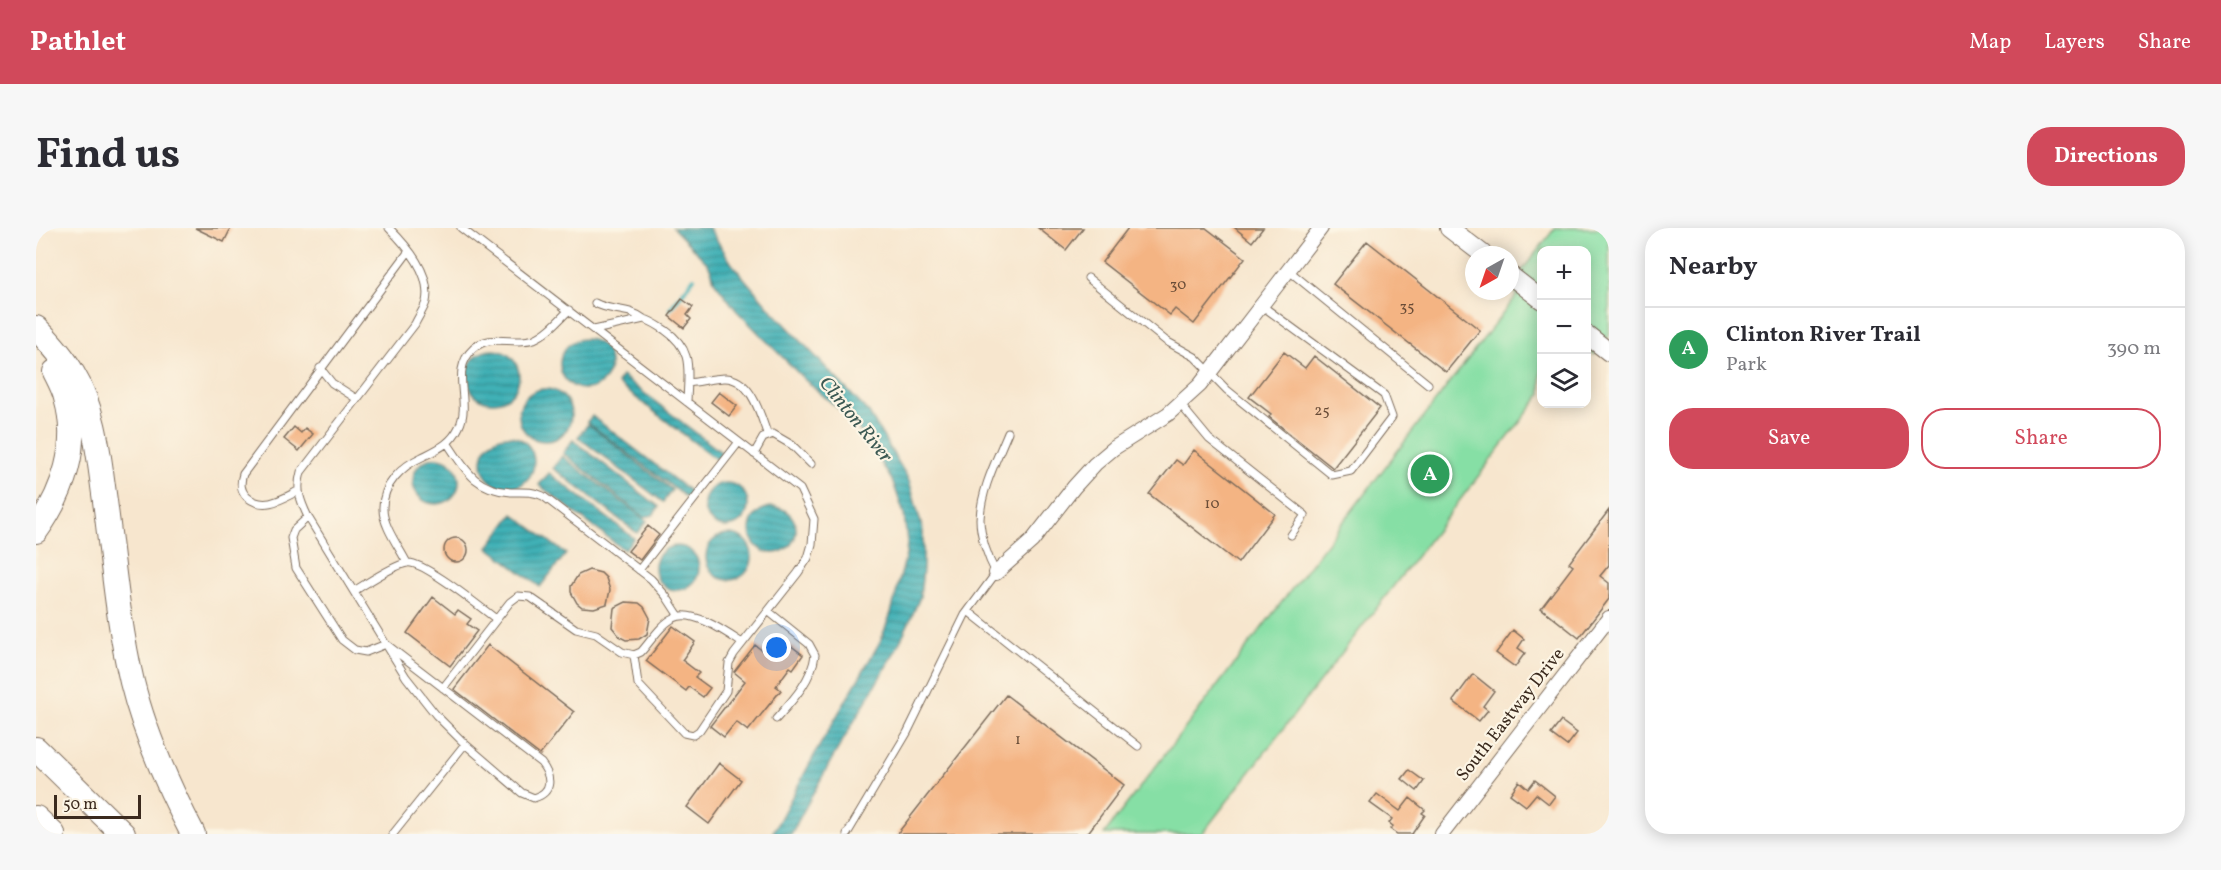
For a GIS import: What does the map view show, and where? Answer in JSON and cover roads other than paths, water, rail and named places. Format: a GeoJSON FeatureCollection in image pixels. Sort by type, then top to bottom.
{"type":"FeatureCollection","features":[{"type":"Feature","properties":{"kind":"highway"},"geometry":{"type":"LineString","coordinates":[[36,328],[54,345],[74,375],[87,406],[98,447],[121,620],[132,682],[149,735],[177,804],[194,834]]}},
{"type":"Feature","properties":{"kind":"highway"},"geometry":{"type":"LineString","coordinates":[[36,342],[53,368],[66,396],[71,423],[66,476],[52,509],[36,531]]}},
{"type":"Feature","properties":{"kind":"highway"},"geometry":{"type":"LineString","coordinates":[[36,750],[123,834]]}},
{"type":"Feature","properties":{"kind":"highway"},"geometry":{"type":"LineString","coordinates":[[36,818],[53,834]]}},
{"type":"Feature","properties":{"kind":"main road"},"geometry":{"type":"LineString","coordinates":[[1449,228],[1472,246]]}},
{"type":"Feature","properties":{"kind":"main road"},"geometry":{"type":"LineString","coordinates":[[1519,282],[1537,296]]}},
{"type":"Feature","properties":{"kind":"main road"},"geometry":{"type":"LineString","coordinates":[[1591,337],[1609,352]]}},
{"type":"Feature","properties":{"kind":"street"},"geometry":{"type":"LineString","coordinates":[[996,573],[1032,541],[1095,464],[1114,448],[1154,424],[1180,404],[1209,373],[1321,228]]}},
{"type":"Feature","properties":{"kind":"street","name":"South Eastway Drive"},"geometry":{"type":"LineString","coordinates":[[1442,834],[1609,618]]}},
{"type":"Feature","properties":{"kind":"lane"},"geometry":{"type":"LineString","coordinates":[[386,644],[542,763],[548,772],[550,782],[547,790],[541,796],[534,798],[522,793],[465,744],[436,715],[406,677],[308,517],[299,498],[297,485],[301,472],[415,324],[426,303],[426,282],[409,251],[389,228]]}},
{"type":"Feature","properties":{"kind":"lane"},"geometry":{"type":"LineString","coordinates":[[461,228],[800,489],[814,519],[812,544],[808,558],[729,663],[726,691],[699,731],[693,735],[684,733],[638,684],[634,655]]}},
{"type":"Feature","properties":{"kind":"lane"},"geometry":{"type":"LineString","coordinates":[[298,491],[278,502],[265,504],[253,502],[244,494],[240,484],[243,474],[409,251]]}},
{"type":"Feature","properties":{"kind":"lane"},"geometry":{"type":"LineString","coordinates":[[1288,270],[1428,384]]}},
{"type":"Feature","properties":{"kind":"lane"},"geometry":{"type":"LineString","coordinates":[[1088,278],[1166,341],[1194,357],[1227,390],[1332,475],[1351,471],[1392,417],[1384,395],[1261,305]]}},
{"type":"Feature","properties":{"kind":"lane"},"geometry":{"type":"LineString","coordinates":[[596,303],[633,311],[677,338],[688,360],[687,402]]}},
{"type":"Feature","properties":{"kind":"lane"},"geometry":{"type":"LineString","coordinates":[[407,562],[388,525],[383,509],[386,491],[396,474],[411,462],[448,444],[460,426],[464,413],[462,362],[473,348],[486,341],[535,339],[549,330],[569,310]]}},
{"type":"Feature","properties":{"kind":"lane"},"geometry":{"type":"LineString","coordinates":[[594,330],[644,319]]}},
{"type":"Feature","properties":{"kind":"lane"},"geometry":{"type":"LineString","coordinates":[[320,368],[332,384],[357,399]]}},
{"type":"Feature","properties":{"kind":"lane"},"geometry":{"type":"LineString","coordinates":[[687,384],[727,378],[736,381],[746,388],[754,400],[768,436]]}},
{"type":"Feature","properties":{"kind":"lane"},"geometry":{"type":"LineString","coordinates":[[1180,404],[1209,439],[1305,515],[1291,534]]}},
{"type":"Feature","properties":{"kind":"lane"},"geometry":{"type":"LineString","coordinates":[[847,834],[907,733],[968,611],[996,573],[990,562],[980,519],[986,488],[1008,432]]}},
{"type":"Feature","properties":{"kind":"lane"},"geometry":{"type":"LineString","coordinates":[[754,454],[763,438],[772,434],[781,437],[811,464]]}},
{"type":"Feature","properties":{"kind":"lane"},"geometry":{"type":"LineString","coordinates":[[639,570],[739,442]]}},
{"type":"Feature","properties":{"kind":"lane"},"geometry":{"type":"LineString","coordinates":[[448,444],[464,468],[485,488],[496,491],[534,492],[543,496],[639,570],[666,596],[679,616]]}},
{"type":"Feature","properties":{"kind":"lane"},"geometry":{"type":"LineString","coordinates":[[308,517],[294,530],[291,538],[296,568],[342,640],[355,650],[366,652],[386,644]]}},
{"type":"Feature","properties":{"kind":"lane"},"geometry":{"type":"LineString","coordinates":[[354,591],[407,562],[439,577],[496,619]]}},
{"type":"Feature","properties":{"kind":"lane"},"geometry":{"type":"LineString","coordinates":[[443,688],[496,619],[518,596],[530,597],[576,629],[596,634],[622,652],[634,655],[641,652],[669,622],[679,616],[696,617],[742,643]]}},
{"type":"Feature","properties":{"kind":"lane"},"geometry":{"type":"LineString","coordinates":[[768,611],[809,644],[814,655],[808,676],[794,699],[776,719]]}},
{"type":"Feature","properties":{"kind":"lane"},"geometry":{"type":"LineString","coordinates":[[968,611],[1138,746]]}},
{"type":"Feature","properties":{"kind":"lane"},"geometry":{"type":"LineString","coordinates":[[393,834],[465,744]]}},
{"type":"Feature","properties":{"kind":"water","name":"Clinton River"},"geometry":{"type":"Polygon","coordinates":[[[673,228],[709,228],[732,264],[767,305],[869,413],[909,480],[923,531],[920,597],[912,616],[896,650],[791,834],[772,834],[817,750],[880,642],[891,613],[906,555],[904,514],[893,482],[866,438],[847,416],[805,380],[736,310],[714,281],[708,264],[673,228]]]}},
{"type":"Feature","properties":{"kind":"water"},"geometry":{"type":"Polygon","coordinates":[[[585,339],[594,341],[605,350],[610,364],[608,373],[599,384],[585,389],[576,387],[565,378],[560,364],[562,355],[571,344],[585,339]]]}},
{"type":"Feature","properties":{"kind":"water"},"geometry":{"type":"Polygon","coordinates":[[[493,350],[503,352],[511,358],[517,366],[519,376],[517,386],[511,394],[503,400],[493,402],[483,400],[475,394],[469,386],[467,376],[469,366],[475,358],[483,352],[493,350]]]}},
{"type":"Feature","properties":{"kind":"water"},"geometry":{"type":"Polygon","coordinates":[[[622,376],[722,453],[717,460],[617,383],[622,376]]]}},
{"type":"Feature","properties":{"kind":"water"},"geometry":{"type":"Polygon","coordinates":[[[545,389],[555,391],[563,397],[569,405],[571,415],[569,425],[563,433],[555,439],[545,441],[535,439],[527,433],[521,425],[519,415],[521,405],[527,397],[535,391],[545,389]]]}},
{"type":"Feature","properties":{"kind":"water"},"geometry":{"type":"Polygon","coordinates":[[[592,416],[692,493],[687,498],[587,422],[592,416]]]}},
{"type":"Feature","properties":{"kind":"water"},"geometry":{"type":"Polygon","coordinates":[[[588,424],[672,490],[663,502],[578,437],[588,424]]]}},
{"type":"Feature","properties":{"kind":"water"},"geometry":{"type":"Polygon","coordinates":[[[503,436],[513,436],[522,440],[530,448],[534,462],[530,476],[522,484],[513,488],[503,488],[494,484],[486,476],[482,467],[482,457],[486,448],[494,440],[503,436]]]}},
{"type":"Feature","properties":{"kind":"water"},"geometry":{"type":"Polygon","coordinates":[[[573,440],[659,507],[653,515],[644,517],[563,453],[573,440]]]}},
{"type":"Feature","properties":{"kind":"water"},"geometry":{"type":"Polygon","coordinates":[[[562,456],[647,521],[637,533],[553,468],[562,456]]]}},
{"type":"Feature","properties":{"kind":"water"},"geometry":{"type":"Polygon","coordinates":[[[441,458],[453,464],[458,472],[458,490],[453,498],[445,503],[431,504],[423,501],[416,494],[413,476],[416,468],[423,461],[441,458]]]}},
{"type":"Feature","properties":{"kind":"water"},"geometry":{"type":"Polygon","coordinates":[[[549,473],[634,538],[624,550],[539,485],[549,473]]]}},
{"type":"Feature","properties":{"kind":"water"},"geometry":{"type":"Polygon","coordinates":[[[726,483],[741,490],[748,505],[741,520],[726,527],[711,520],[704,505],[711,490],[726,483]]]}},
{"type":"Feature","properties":{"kind":"water"},"geometry":{"type":"Polygon","coordinates":[[[773,507],[789,514],[796,530],[789,546],[773,553],[757,546],[750,530],[757,514],[773,507]]]}},
{"type":"Feature","properties":{"kind":"water"},"geometry":{"type":"Polygon","coordinates":[[[513,514],[566,554],[540,587],[488,547],[513,514]]]}},
{"type":"Feature","properties":{"kind":"water"},"geometry":{"type":"Polygon","coordinates":[[[729,534],[745,541],[752,557],[745,573],[729,580],[713,573],[706,557],[713,541],[729,534]]]}},
{"type":"Feature","properties":{"kind":"water"},"geometry":{"type":"Polygon","coordinates":[[[677,546],[692,553],[699,568],[692,583],[677,590],[662,583],[655,568],[662,553],[677,546]]]}},
{"type":"Feature","properties":{"kind":"waterway"},"geometry":{"type":"LineString","coordinates":[[670,309],[694,278]]}},
{"type":"Feature","properties":{"kind":"place","name":"Clinton River Trail"},"geometry":{"type":"Point","coordinates":[1430,474]}}]}
